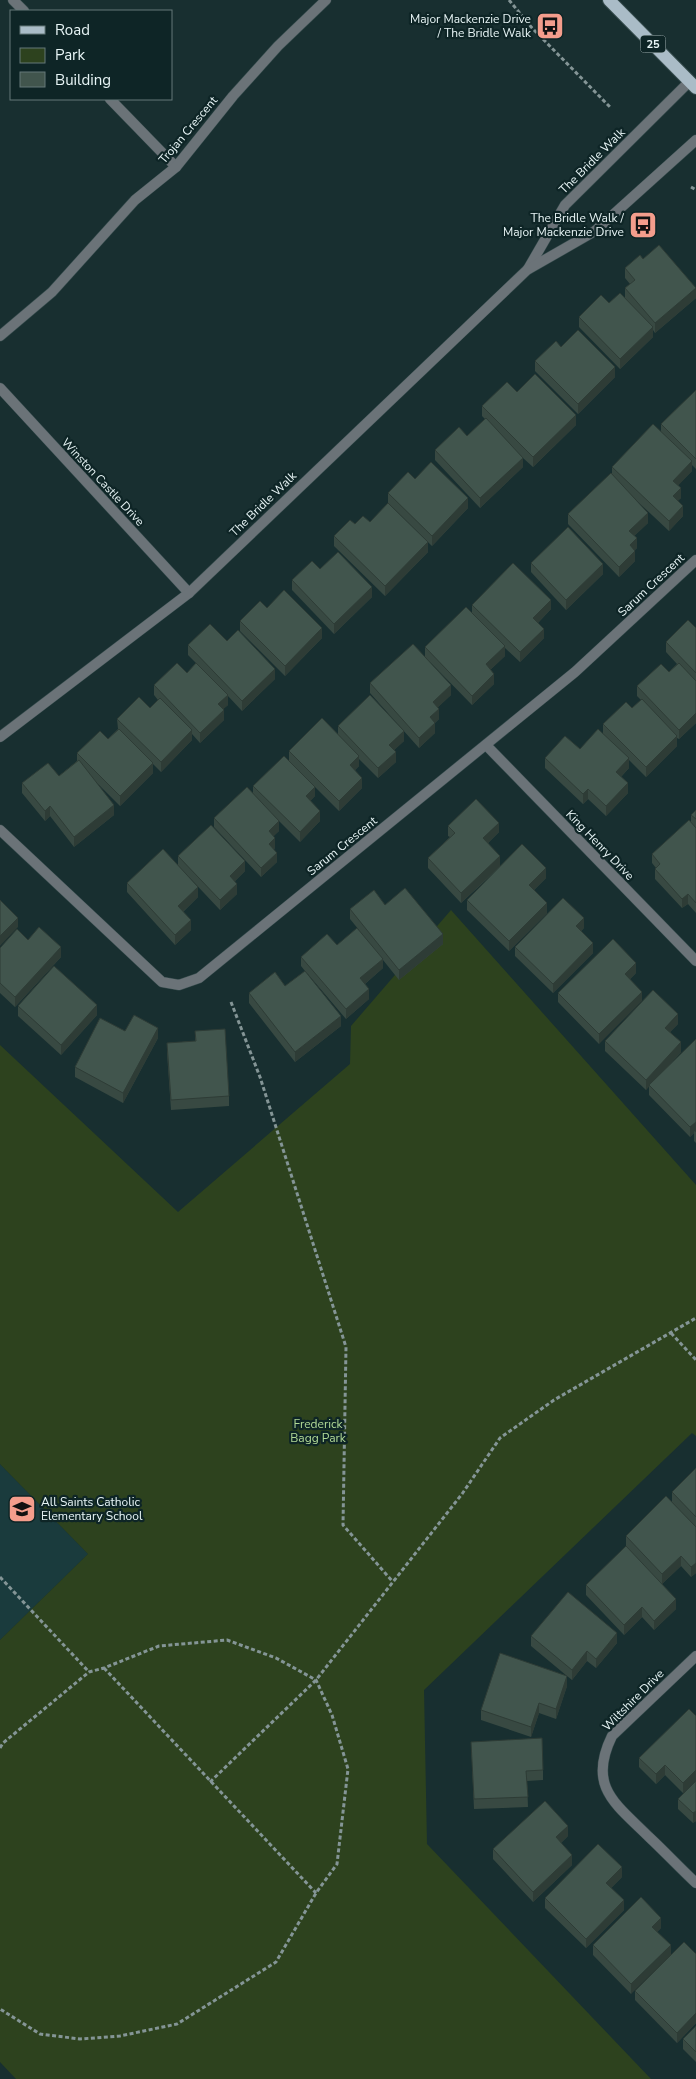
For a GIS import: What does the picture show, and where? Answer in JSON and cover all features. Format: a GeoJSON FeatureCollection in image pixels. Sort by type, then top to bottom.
{"type":"FeatureCollection","features":[{"type":"Feature","properties":{"kind":"main road","name":"25"},"geometry":{"type":"LineString","coordinates":[[609,0],[693,85]]}},
{"type":"Feature","properties":{"kind":"street"},"geometry":{"type":"LineString","coordinates":[[14,0],[23,10]]}},
{"type":"Feature","properties":{"kind":"street","name":"Trojan Crescent"},"geometry":{"type":"LineString","coordinates":[[0,336],[52,292],[135,200],[176,167],[240,88],[278,46],[326,0]]}},
{"type":"Feature","properties":{"kind":"street","name":"The Bridle Walk"},"geometry":{"type":"LineString","coordinates":[[527,270],[566,205],[693,85]]}},
{"type":"Feature","properties":{"kind":"street"},"geometry":{"type":"LineString","coordinates":[[111,100],[176,167]]}},
{"type":"Feature","properties":{"kind":"street","name":"The Bridle Walk"},"geometry":{"type":"LineString","coordinates":[[0,737],[188,592],[527,270],[595,231],[696,140]]}},
{"type":"Feature","properties":{"kind":"street","name":"Winston Castle Drive"},"geometry":{"type":"LineString","coordinates":[[0,388],[188,592]]}},
{"type":"Feature","properties":{"kind":"street","name":"Sarum Crescent"},"geometry":{"type":"LineString","coordinates":[[0,830],[147,971],[162,982],[179,985],[205,974],[575,672],[696,560]]}},
{"type":"Feature","properties":{"kind":"street","name":"King Henry Drive"},"geometry":{"type":"LineString","coordinates":[[486,745],[696,961]]}},
{"type":"Feature","properties":{"kind":"street","name":"Wiltshire Drive"},"geometry":{"type":"LineString","coordinates":[[696,1656],[612,1736],[606,1749],[602,1768],[605,1787],[616,1807],[696,1883]]}},
{"type":"Feature","properties":{"kind":"path"},"geometry":{"type":"LineString","coordinates":[[509,0],[532,28],[611,108]]}},
{"type":"Feature","properties":{"kind":"path"},"geometry":{"type":"LineString","coordinates":[[691,187],[696,190]]}},
{"type":"Feature","properties":{"kind":"path"},"geometry":{"type":"LineString","coordinates":[[231,1002],[260,1077],[346,1347],[343,1525],[393,1582]]}},
{"type":"Feature","properties":{"kind":"path"},"geometry":{"type":"LineString","coordinates":[[210,1782],[316,1680],[462,1494],[500,1438],[554,1400],[696,1318]]}},
{"type":"Feature","properties":{"kind":"path"},"geometry":{"type":"LineString","coordinates":[[670,1333],[696,1360]]}},
{"type":"Feature","properties":{"kind":"path"},"geometry":{"type":"LineString","coordinates":[[0,1577],[88,1672]]}},
{"type":"Feature","properties":{"kind":"path"},"geometry":{"type":"LineString","coordinates":[[0,1748],[3,1743],[88,1672],[104,1668],[159,1646],[227,1640],[276,1658],[316,1680],[332,1715],[348,1769],[336,1864],[316,1893],[276,1962],[177,2024],[120,2036],[80,2039],[40,2034],[0,2009]]}},
{"type":"Feature","properties":{"kind":"path"},"geometry":{"type":"LineString","coordinates":[[104,1668],[316,1893]]}},
{"type":"Feature","properties":{"kind":"shaded area","name":"All Saints Catholic Elementary School"},"geometry":{"type":"Polygon","coordinates":[[[0,1464],[88,1554],[0,1640],[0,1464]]]}},
{"type":"Feature","properties":{"kind":"green space","name":"Frederick Bagg Park"},"geometry":{"type":"Polygon","coordinates":[[[451,910],[696,1185],[696,1436],[692,1433],[424,1690],[427,1844],[651,2079],[16,2079],[0,2062],[0,1640],[88,1554],[0,1464],[0,1045],[178,1212],[350,1064],[351,1026],[451,910]]]}},
{"type":"Feature","properties":{"kind":"building"},"geometry":{"type":"Polygon","coordinates":[[[659,245],[696,288],[655,323],[625,288],[635,280],[625,268],[640,255],[643,259],[659,245]]]}},
{"type":"Feature","properties":{"kind":"building"},"geometry":{"type":"Polygon","coordinates":[[[620,293],[653,327],[620,359],[579,317],[601,295],[609,303],[620,293]]]}},
{"type":"Feature","properties":{"kind":"building"},"geometry":{"type":"Polygon","coordinates":[[[578,330],[615,367],[578,404],[535,361],[556,341],[561,347],[578,330]]]}},
{"type":"Feature","properties":{"kind":"building"},"geometry":{"type":"Polygon","coordinates":[[[535,374],[576,415],[533,457],[482,406],[507,382],[517,392],[535,374]]]}},
{"type":"Feature","properties":{"kind":"building"},"geometry":{"type":"Polygon","coordinates":[[[696,390],[696,459],[661,424],[696,390]]]}},
{"type":"Feature","properties":{"kind":"building"},"geometry":{"type":"Polygon","coordinates":[[[486,418],[523,458],[480,498],[435,450],[459,427],[467,436],[486,418]]]}},
{"type":"Feature","properties":{"kind":"building"},"geometry":{"type":"Polygon","coordinates":[[[653,424],[692,461],[673,481],[681,488],[673,496],[683,506],[669,521],[612,467],[653,424]]]}},
{"type":"Feature","properties":{"kind":"building"},"geometry":{"type":"Polygon","coordinates":[[[431,462],[468,498],[432,536],[388,493],[408,472],[415,479],[431,462]]]}},
{"type":"Feature","properties":{"kind":"building"},"geometry":{"type":"Polygon","coordinates":[[[611,473],[648,513],[629,531],[637,538],[630,545],[635,551],[619,567],[568,514],[611,473]]]}},
{"type":"Feature","properties":{"kind":"building"},"geometry":{"type":"Polygon","coordinates":[[[388,503],[428,542],[385,586],[334,536],[350,520],[355,524],[363,516],[370,522],[388,503]]]}},
{"type":"Feature","properties":{"kind":"building"},"geometry":{"type":"Polygon","coordinates":[[[568,527],[603,564],[566,600],[531,563],[568,527]]]}},
{"type":"Feature","properties":{"kind":"building"},"geometry":{"type":"Polygon","coordinates":[[[338,552],[372,587],[334,624],[292,580],[312,561],[320,569],[338,552]]]}},
{"type":"Feature","properties":{"kind":"building"},"geometry":{"type":"Polygon","coordinates":[[[513,563],[551,600],[533,618],[544,629],[520,652],[472,605],[513,563]]]}},
{"type":"Feature","properties":{"kind":"building"},"geometry":{"type":"Polygon","coordinates":[[[284,590],[322,628],[285,666],[240,621],[260,601],[267,608],[284,590]]]}},
{"type":"Feature","properties":{"kind":"building"},"geometry":{"type":"Polygon","coordinates":[[[466,607],[505,646],[486,664],[494,674],[472,696],[425,647],[466,607]]]}},
{"type":"Feature","properties":{"kind":"building"},"geometry":{"type":"Polygon","coordinates":[[[688,620],[696,628],[696,673],[666,642],[688,620]]]}},
{"type":"Feature","properties":{"kind":"building"},"geometry":{"type":"Polygon","coordinates":[[[210,624],[227,641],[238,630],[275,669],[242,701],[188,645],[210,624]]]}},
{"type":"Feature","properties":{"kind":"building"},"geometry":{"type":"Polygon","coordinates":[[[413,644],[451,685],[433,702],[439,709],[430,717],[435,723],[419,738],[370,683],[413,644]]]}},
{"type":"Feature","properties":{"kind":"building"},"geometry":{"type":"Polygon","coordinates":[[[177,663],[187,673],[196,663],[228,695],[218,704],[224,710],[200,733],[154,685],[177,663]]]}},
{"type":"Feature","properties":{"kind":"building"},"geometry":{"type":"Polygon","coordinates":[[[679,663],[696,681],[696,713],[679,730],[637,686],[661,664],[669,672],[679,663]]]}},
{"type":"Feature","properties":{"kind":"building"},"geometry":{"type":"Polygon","coordinates":[[[370,695],[404,731],[389,745],[396,752],[378,768],[338,726],[370,695]]]}},
{"type":"Feature","properties":{"kind":"building"},"geometry":{"type":"Polygon","coordinates":[[[139,697],[150,708],[160,698],[192,730],[161,762],[117,719],[139,697]]]}},
{"type":"Feature","properties":{"kind":"building"},"geometry":{"type":"Polygon","coordinates":[[[642,699],[677,736],[646,767],[603,724],[626,702],[632,708],[642,699]]]}},
{"type":"Feature","properties":{"kind":"building"},"geometry":{"type":"Polygon","coordinates":[[[322,718],[359,756],[350,765],[362,778],[339,801],[289,751],[322,718]]]}},
{"type":"Feature","properties":{"kind":"building"},"geometry":{"type":"Polygon","coordinates":[[[119,729],[153,763],[120,796],[77,753],[100,731],[108,739],[119,729]]]}},
{"type":"Feature","properties":{"kind":"building"},"geometry":{"type":"Polygon","coordinates":[[[598,729],[629,758],[616,772],[628,783],[606,806],[588,789],[583,794],[545,758],[565,736],[580,749],[598,729]]]}},
{"type":"Feature","properties":{"kind":"building"},"geometry":{"type":"Polygon","coordinates":[[[284,756],[315,787],[306,796],[320,811],[300,832],[253,786],[284,756]]]}},
{"type":"Feature","properties":{"kind":"building"},"geometry":{"type":"Polygon","coordinates":[[[79,760],[114,805],[74,837],[50,806],[45,811],[22,783],[48,763],[59,776],[79,760]]]}},
{"type":"Feature","properties":{"kind":"building"},"geometry":{"type":"Polygon","coordinates":[[[247,787],[279,821],[269,831],[275,838],[269,844],[277,853],[261,868],[214,818],[247,787]]]}},
{"type":"Feature","properties":{"kind":"building"},"geometry":{"type":"Polygon","coordinates":[[[476,799],[499,823],[483,838],[500,856],[461,893],[428,858],[455,833],[448,826],[476,799]]]}},
{"type":"Feature","properties":{"kind":"building"},"geometry":{"type":"Polygon","coordinates":[[[696,810],[696,819],[691,815],[696,810]]]}},
{"type":"Feature","properties":{"kind":"building"},"geometry":{"type":"Polygon","coordinates":[[[689,820],[696,828],[696,903],[688,894],[682,899],[655,869],[660,864],[652,854],[689,820]]]}},
{"type":"Feature","properties":{"kind":"building"},"geometry":{"type":"Polygon","coordinates":[[[211,825],[245,861],[230,876],[237,884],[220,900],[178,856],[211,825]]]}},
{"type":"Feature","properties":{"kind":"building"},"geometry":{"type":"Polygon","coordinates":[[[522,844],[546,868],[529,885],[547,903],[509,941],[467,900],[522,844]]]}},
{"type":"Feature","properties":{"kind":"building"},"geometry":{"type":"Polygon","coordinates":[[[163,849],[198,887],[178,906],[191,920],[175,935],[127,883],[163,849]]]}},
{"type":"Feature","properties":{"kind":"building"},"geometry":{"type":"Polygon","coordinates":[[[405,888],[443,934],[399,970],[350,909],[374,890],[385,905],[405,888]]]}},
{"type":"Feature","properties":{"kind":"building"},"geometry":{"type":"Polygon","coordinates":[[[563,898],[584,918],[576,926],[593,943],[553,984],[515,947],[563,898]]]}},
{"type":"Feature","properties":{"kind":"building"},"geometry":{"type":"Polygon","coordinates":[[[0,900],[18,918],[0,936],[0,900]]]}},
{"type":"Feature","properties":{"kind":"building"},"geometry":{"type":"Polygon","coordinates":[[[39,927],[61,947],[15,997],[0,983],[0,948],[17,929],[28,940],[39,927]]]}},
{"type":"Feature","properties":{"kind":"building"},"geometry":{"type":"Polygon","coordinates":[[[357,928],[383,959],[360,978],[369,989],[346,1009],[301,957],[327,934],[337,945],[357,928]]]}},
{"type":"Feature","properties":{"kind":"building"},"geometry":{"type":"Polygon","coordinates":[[[613,939],[636,963],[625,974],[642,992],[599,1034],[558,993],[613,939]]]}},
{"type":"Feature","properties":{"kind":"building"},"geometry":{"type":"Polygon","coordinates":[[[54,966],[97,1005],[61,1045],[18,1006],[54,966]]]}},
{"type":"Feature","properties":{"kind":"building"},"geometry":{"type":"Polygon","coordinates":[[[305,971],[341,1016],[295,1052],[249,993],[275,972],[285,986],[305,971]]]}},
{"type":"Feature","properties":{"kind":"building"},"geometry":{"type":"Polygon","coordinates":[[[653,990],[678,1014],[665,1028],[681,1042],[646,1080],[605,1041],[653,990]]]}},
{"type":"Feature","properties":{"kind":"building"},"geometry":{"type":"Polygon","coordinates":[[[134,1015],[158,1028],[123,1093],[75,1067],[100,1018],[125,1031],[134,1015]]]}},
{"type":"Feature","properties":{"kind":"building"},"geometry":{"type":"Polygon","coordinates":[[[225,1029],[229,1096],[171,1100],[167,1043],[196,1041],[195,1031],[225,1029]]]}},
{"type":"Feature","properties":{"kind":"building"},"geometry":{"type":"Polygon","coordinates":[[[696,1039],[696,1122],[690,1127],[649,1085],[696,1039]]]}},
{"type":"Feature","properties":{"kind":"building"},"geometry":{"type":"Polygon","coordinates":[[[696,1468],[696,1517],[672,1492],[696,1468]]]}},
{"type":"Feature","properties":{"kind":"building"},"geometry":{"type":"Polygon","coordinates":[[[666,1496],[696,1527],[696,1563],[691,1567],[681,1556],[662,1574],[626,1536],[666,1496]]]}},
{"type":"Feature","properties":{"kind":"building"},"geometry":{"type":"Polygon","coordinates":[[[626,1546],[676,1599],[654,1621],[642,1607],[624,1625],[586,1585],[626,1546]]]}},
{"type":"Feature","properties":{"kind":"building"},"geometry":{"type":"Polygon","coordinates":[[[568,1592],[617,1633],[596,1659],[587,1651],[572,1670],[531,1636],[568,1592]]]}},
{"type":"Feature","properties":{"kind":"building"},"geometry":{"type":"Polygon","coordinates":[[[500,1653],[567,1676],[556,1709],[539,1703],[531,1727],[481,1710],[500,1653]]]}},
{"type":"Feature","properties":{"kind":"building"},"geometry":{"type":"Polygon","coordinates":[[[689,1709],[696,1716],[696,1770],[683,1783],[665,1765],[656,1774],[639,1758],[689,1709]]]}},
{"type":"Feature","properties":{"kind":"building"},"geometry":{"type":"Polygon","coordinates":[[[542,1738],[543,1770],[526,1771],[528,1797],[474,1799],[471,1742],[542,1738]]]}},
{"type":"Feature","properties":{"kind":"building"},"geometry":{"type":"Polygon","coordinates":[[[696,1781],[696,1811],[693,1813],[678,1799],[696,1781]]]}},
{"type":"Feature","properties":{"kind":"building"},"geometry":{"type":"Polygon","coordinates":[[[545,1801],[568,1826],[556,1837],[572,1855],[533,1892],[493,1849],[545,1801]]]}},
{"type":"Feature","properties":{"kind":"building"},"geometry":{"type":"Polygon","coordinates":[[[598,1844],[622,1867],[606,1883],[624,1900],[586,1939],[545,1898],[598,1844]]]}},
{"type":"Feature","properties":{"kind":"building"},"geometry":{"type":"Polygon","coordinates":[[[641,1897],[661,1918],[652,1927],[671,1945],[631,1984],[593,1945],[641,1897]]]}},
{"type":"Feature","properties":{"kind":"building"},"geometry":{"type":"Polygon","coordinates":[[[684,1942],[696,1954],[696,2013],[677,2033],[635,1991],[684,1942]]]}},
{"type":"Feature","properties":{"kind":"building"},"geometry":{"type":"Polygon","coordinates":[[[696,2026],[696,2052],[683,2039],[696,2026]]]}},
{"type":"Feature","properties":{"kind":"place","name":"Major Mackenzie Drive / The Bridle Walk"},"geometry":{"type":"Point","coordinates":[550,26]}},
{"type":"Feature","properties":{"kind":"place","name":"The Bridle Walk / Major Mackenzie Drive"},"geometry":{"type":"Point","coordinates":[643,225]}},
{"type":"Feature","properties":{"kind":"place","name":"All Saints Catholic Elementary School"},"geometry":{"type":"Point","coordinates":[22,1509]}}]}
